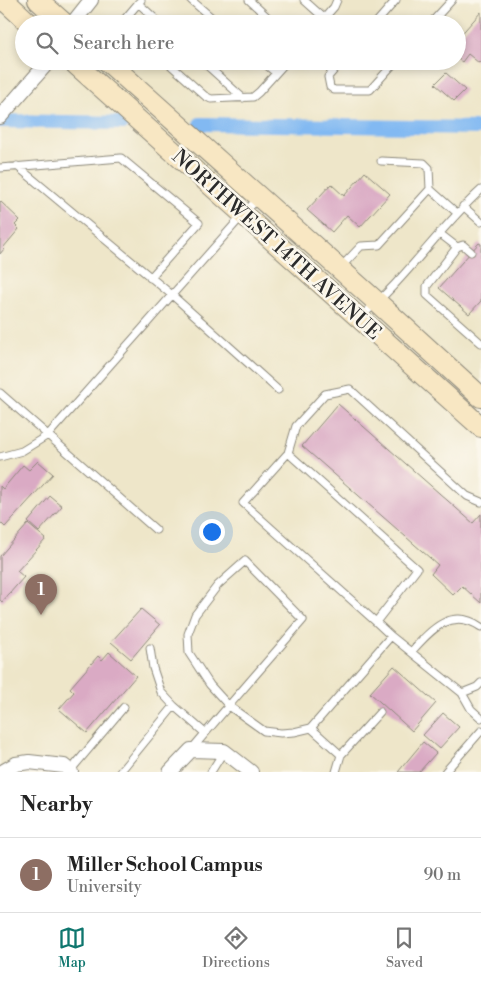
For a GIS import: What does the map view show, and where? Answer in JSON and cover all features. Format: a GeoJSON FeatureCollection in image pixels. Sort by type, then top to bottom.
{"type":"FeatureCollection","features":[{"type":"Feature","properties":{"kind":"street"},"geometry":{"type":"LineString","coordinates":[[4,0],[20,15]]}},
{"type":"Feature","properties":{"kind":"street"},"geometry":{"type":"LineString","coordinates":[[38,0],[55,15]]}},
{"type":"Feature","properties":{"kind":"street"},"geometry":{"type":"LineString","coordinates":[[79,15],[91,0]]}},
{"type":"Feature","properties":{"kind":"street"},"geometry":{"type":"LineString","coordinates":[[0,117],[41,70]]}},
{"type":"Feature","properties":{"kind":"street","name":"NORTHWEST 14TH AVENUE"},"geometry":{"type":"LineString","coordinates":[[82,70],[481,427]]}},
{"type":"Feature","properties":{"kind":"street","name":"NORTHWEST 14TH AVENUE"},"geometry":{"type":"LineString","coordinates":[[117,70],[340,268],[481,397]]}},
{"type":"Feature","properties":{"kind":"street"},"geometry":{"type":"LineString","coordinates":[[170,772],[191,750],[224,752],[251,772]]}},
{"type":"Feature","properties":{"kind":"street"},"geometry":{"type":"LineString","coordinates":[[2,772],[18,768],[29,762],[64,766],[70,771]]}},
{"type":"Feature","properties":{"kind":"lane"},"geometry":{"type":"LineString","coordinates":[[191,0],[208,15]]}},
{"type":"Feature","properties":{"kind":"lane"},"geometry":{"type":"LineString","coordinates":[[249,0],[265,15]]}},
{"type":"Feature","properties":{"kind":"lane"},"geometry":{"type":"LineString","coordinates":[[304,0],[317,15]]}},
{"type":"Feature","properties":{"kind":"lane"},"geometry":{"type":"LineString","coordinates":[[327,15],[337,0]]}},
{"type":"Feature","properties":{"kind":"lane"},"geometry":{"type":"LineString","coordinates":[[383,15],[396,0]]}},
{"type":"Feature","properties":{"kind":"lane"},"geometry":{"type":"LineString","coordinates":[[438,15],[452,0]]}},
{"type":"Feature","properties":{"kind":"lane"},"geometry":{"type":"LineString","coordinates":[[128,15],[140,2],[152,15]]}},
{"type":"Feature","properties":{"kind":"lane"},"geometry":{"type":"LineString","coordinates":[[177,70],[211,99],[253,97],[260,92],[279,70]]}},
{"type":"Feature","properties":{"kind":"lane"},"geometry":{"type":"LineString","coordinates":[[212,70],[243,98]]}},
{"type":"Feature","properties":{"kind":"lane"},"geometry":{"type":"LineString","coordinates":[[272,70],[276,74]]}},
{"type":"Feature","properties":{"kind":"lane"},"geometry":{"type":"LineString","coordinates":[[334,70],[328,77],[330,87],[334,90],[370,90],[388,70]]}},
{"type":"Feature","properties":{"kind":"lane"},"geometry":{"type":"LineString","coordinates":[[0,168],[121,158],[199,223],[150,278]]}},
{"type":"Feature","properties":{"kind":"lane"},"geometry":{"type":"LineString","coordinates":[[340,268],[361,246],[380,245],[430,189],[429,168],[424,163],[381,161]]}},
{"type":"Feature","properties":{"kind":"lane"},"geometry":{"type":"LineString","coordinates":[[17,166],[172,295],[278,390]]}},
{"type":"Feature","properties":{"kind":"lane"},"geometry":{"type":"LineString","coordinates":[[430,189],[457,213]]}},
{"type":"Feature","properties":{"kind":"lane"},"geometry":{"type":"LineString","coordinates":[[360,317],[378,303],[463,206],[481,190]]}},
{"type":"Feature","properties":{"kind":"lane"},"geometry":{"type":"LineString","coordinates":[[0,457],[22,452],[48,435],[259,196]]}},
{"type":"Feature","properties":{"kind":"lane"},"geometry":{"type":"LineString","coordinates":[[463,206],[481,222]]}},
{"type":"Feature","properties":{"kind":"lane"},"geometry":{"type":"LineString","coordinates":[[439,233],[457,247]]}},
{"type":"Feature","properties":{"kind":"lane"},"geometry":{"type":"LineString","coordinates":[[471,252],[463,246],[457,247],[427,286],[427,295],[481,343]]}},
{"type":"Feature","properties":{"kind":"lane"},"geometry":{"type":"LineString","coordinates":[[481,502],[467,496],[350,389],[324,394],[296,426],[288,453],[243,504],[391,636],[462,693],[471,709],[481,718]]}},
{"type":"Feature","properties":{"kind":"lane"},"geometry":{"type":"LineString","coordinates":[[0,393],[156,530]]}},
{"type":"Feature","properties":{"kind":"lane"},"geometry":{"type":"LineString","coordinates":[[288,453],[417,569],[376,622]]}},
{"type":"Feature","properties":{"kind":"lane"},"geometry":{"type":"LineString","coordinates":[[191,750],[228,706],[303,620],[245,562],[218,585],[195,615],[188,634],[189,653],[210,686],[228,706],[264,731],[281,733],[311,728],[391,636]]}},
{"type":"Feature","properties":{"kind":"lane"},"geometry":{"type":"LineString","coordinates":[[411,652],[432,629],[447,621],[457,619],[481,627]]}},
{"type":"Feature","properties":{"kind":"lane"},"geometry":{"type":"LineString","coordinates":[[150,648],[153,668],[161,692],[205,733]]}},
{"type":"Feature","properties":{"kind":"lane"},"geometry":{"type":"LineString","coordinates":[[462,693],[481,683]]}},
{"type":"Feature","properties":{"kind":"lane"},"geometry":{"type":"LineString","coordinates":[[120,772],[174,706]]}},
{"type":"Feature","properties":{"kind":"lane"},"geometry":{"type":"LineString","coordinates":[[70,771],[124,707]]}},
{"type":"Feature","properties":{"kind":"lane"},"geometry":{"type":"LineString","coordinates":[[336,772],[341,755],[380,712]]}},
{"type":"Feature","properties":{"kind":"lane"},"geometry":{"type":"LineString","coordinates":[[311,728],[341,755]]}},
{"type":"Feature","properties":{"kind":"lane"},"geometry":{"type":"LineString","coordinates":[[445,772],[481,731]]}},
{"type":"Feature","properties":{"kind":"lane"},"geometry":{"type":"LineString","coordinates":[[211,772],[224,752]]}},
{"type":"Feature","properties":{"kind":"building"},"geometry":{"type":"Polygon","coordinates":[[[481,12],[481,61],[479,63],[468,54],[466,57],[466,29],[481,12]]]}},
{"type":"Feature","properties":{"kind":"building"},"geometry":{"type":"Polygon","coordinates":[[[446,73],[465,90],[454,101],[435,84],[446,73]]]}},
{"type":"Feature","properties":{"kind":"building"},"geometry":{"type":"Polygon","coordinates":[[[365,172],[390,194],[360,227],[347,215],[332,232],[307,210],[331,184],[344,196],[365,172]]]}},
{"type":"Feature","properties":{"kind":"building"},"geometry":{"type":"Polygon","coordinates":[[[0,201],[20,220],[15,225],[19,229],[0,254],[0,201]]]}},
{"type":"Feature","properties":{"kind":"building"},"geometry":{"type":"Polygon","coordinates":[[[479,243],[481,244],[481,301],[469,314],[439,288],[479,243]]]}},
{"type":"Feature","properties":{"kind":"building"},"geometry":{"type":"Polygon","coordinates":[[[338,404],[473,523],[481,514],[481,603],[462,586],[453,595],[431,574],[438,565],[302,446],[338,404]]]}},
{"type":"Feature","properties":{"kind":"building"},"geometry":{"type":"Polygon","coordinates":[[[38,461],[53,474],[5,527],[0,522],[0,486],[3,489],[23,465],[29,470],[38,461]]]}},
{"type":"Feature","properties":{"kind":"building"},"geometry":{"type":"Polygon","coordinates":[[[50,496],[62,506],[39,532],[28,522],[50,496]]]}},
{"type":"Feature","properties":{"kind":"building"},"geometry":{"type":"Polygon","coordinates":[[[28,524],[46,539],[17,571],[24,577],[2,602],[0,600],[0,556],[28,524]]]}},
{"type":"Feature","properties":{"kind":"building"},"geometry":{"type":"Polygon","coordinates":[[[141,609],[160,625],[131,659],[111,642],[141,609]]]}},
{"type":"Feature","properties":{"kind":"building"},"geometry":{"type":"Polygon","coordinates":[[[109,652],[136,676],[87,733],[59,709],[74,692],[70,688],[98,656],[102,660],[109,652]]]}},
{"type":"Feature","properties":{"kind":"building"},"geometry":{"type":"Polygon","coordinates":[[[394,666],[436,703],[412,731],[370,693],[394,666]]]}},
{"type":"Feature","properties":{"kind":"building"},"geometry":{"type":"Polygon","coordinates":[[[443,713],[459,727],[439,749],[423,735],[443,713]]]}},
{"type":"Feature","properties":{"kind":"building"},"geometry":{"type":"Polygon","coordinates":[[[423,742],[436,753],[419,772],[398,772],[423,742]]]}},
{"type":"Feature","properties":{"kind":"waterway"},"geometry":{"type":"LineString","coordinates":[[0,121],[123,123]]}},
{"type":"Feature","properties":{"kind":"waterway"},"geometry":{"type":"LineString","coordinates":[[200,124],[481,128]]}},
{"type":"Feature","properties":{"kind":"place","name":"Miller School Campus"},"geometry":{"type":"Point","coordinates":[41,615]}}]}
